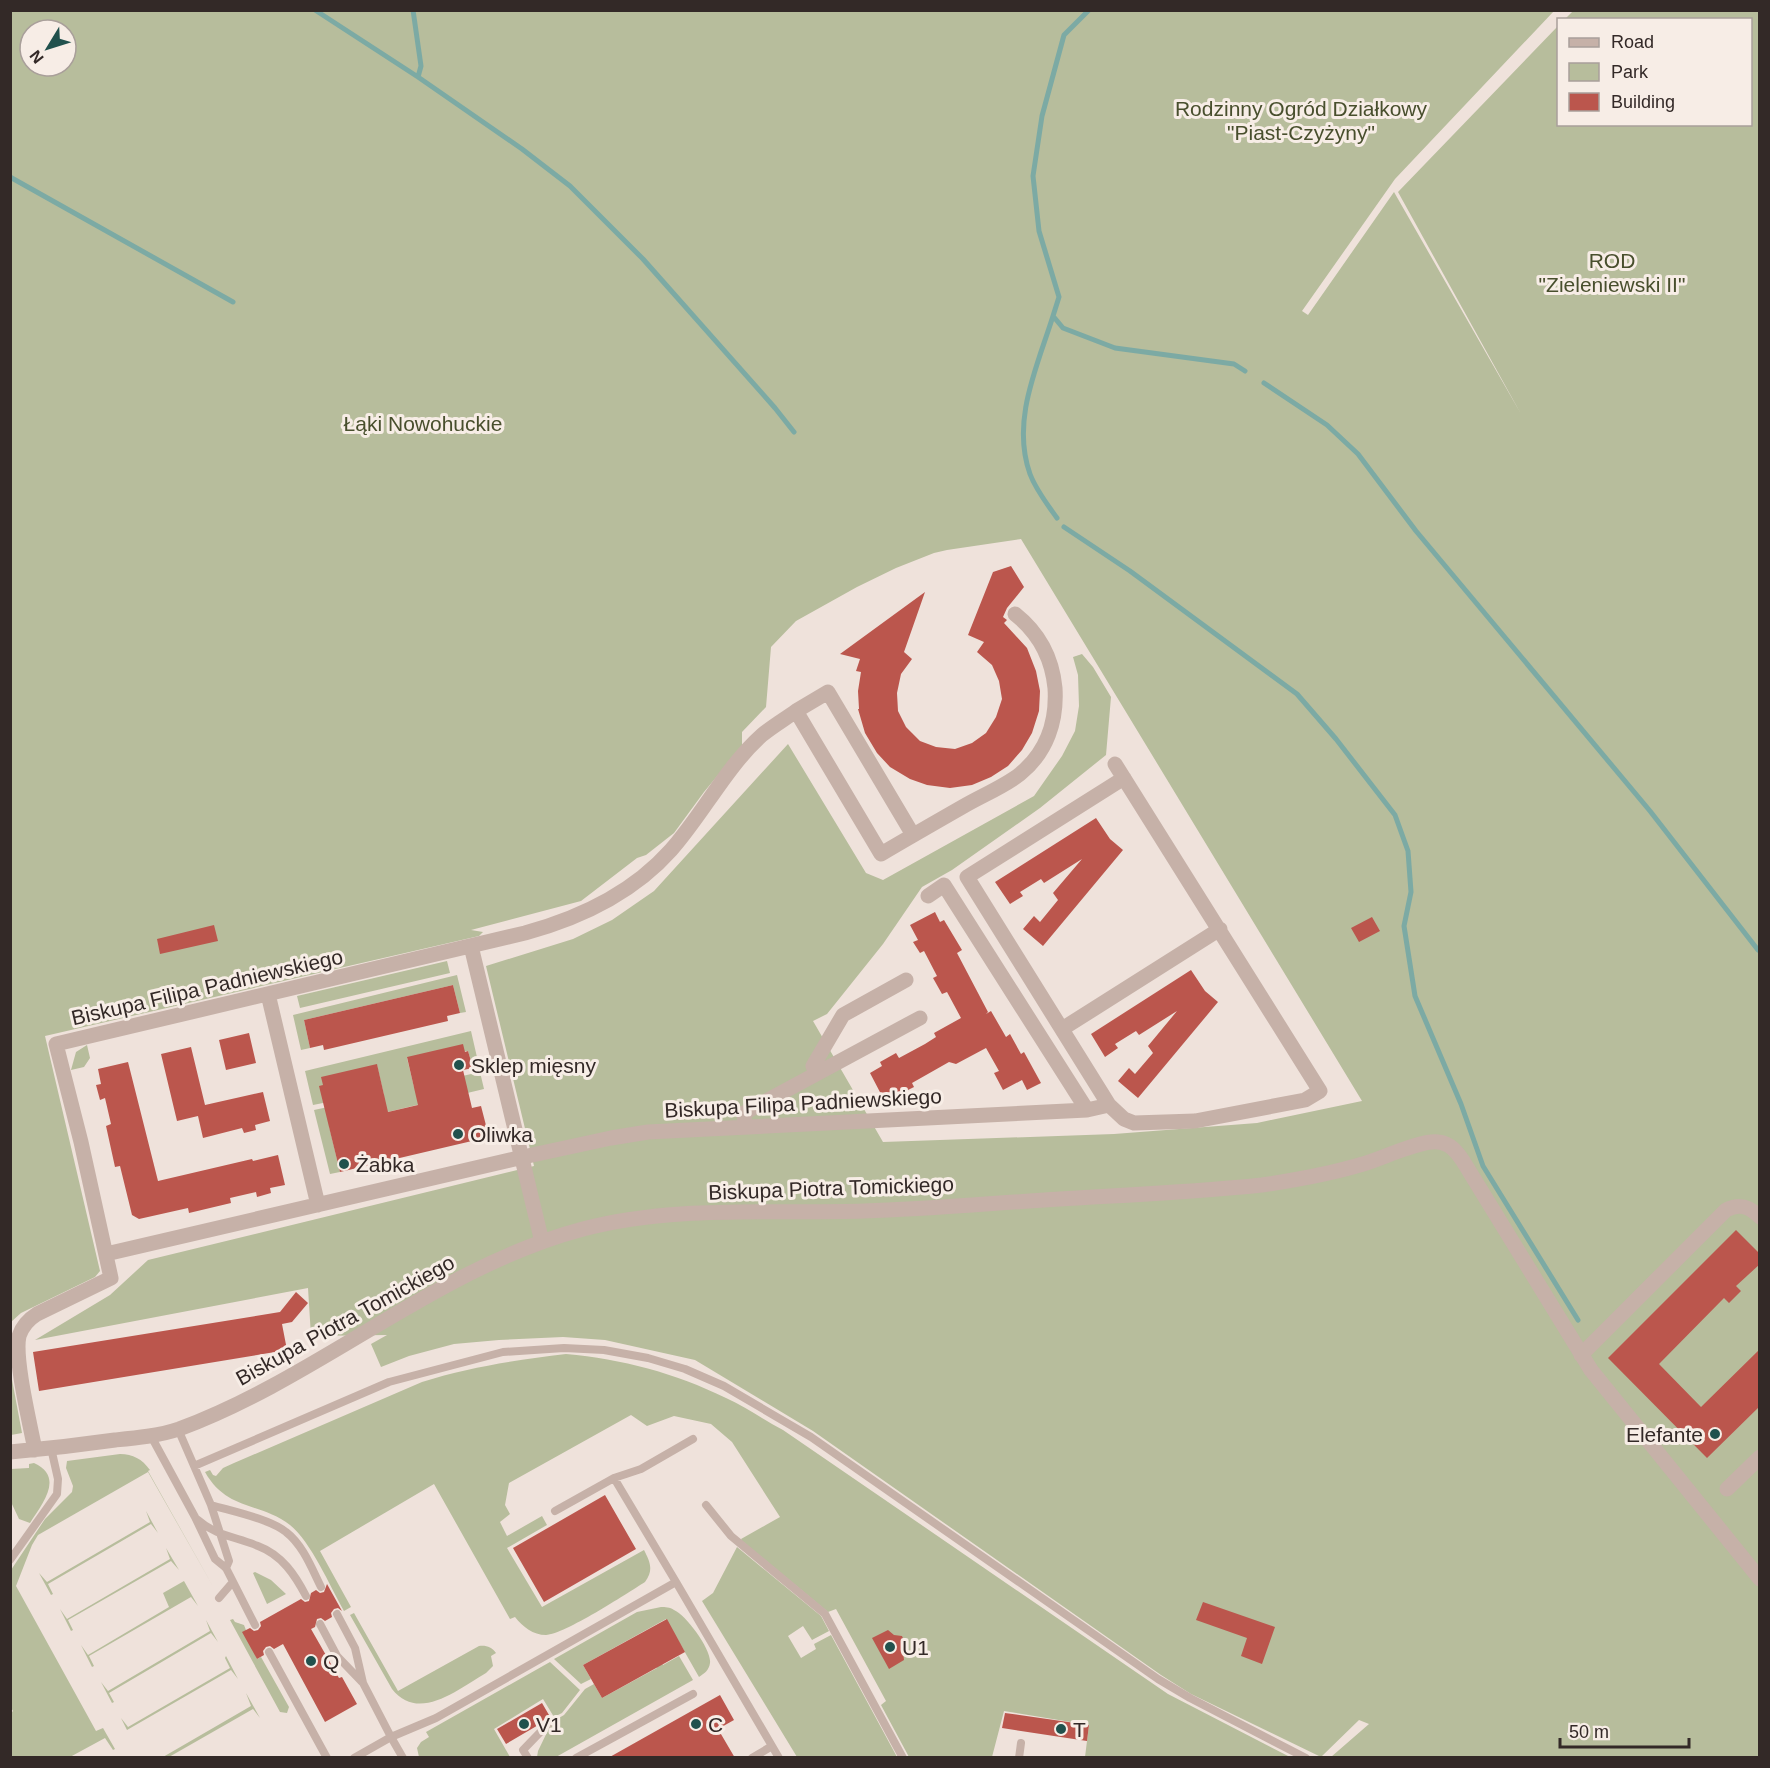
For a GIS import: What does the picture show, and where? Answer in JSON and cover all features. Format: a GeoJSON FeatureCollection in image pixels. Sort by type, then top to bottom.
{"type":"FeatureCollection","features":[{"type":"Feature","properties":{"kind":"street"},"geometry":{"type":"LineString","coordinates":[[796,711],[881,854],[1020,774],[1047,740],[1054,722],[1056,701],[1054,678],[1048,655],[1031,626],[1015,614]]}},
{"type":"Feature","properties":{"kind":"street","name":"Biskupa Filipa Padniewskiego"},"geometry":{"type":"LineString","coordinates":[[43,1449],[20,1364],[18,1343],[20,1333],[28,1321],[37,1314],[111,1278],[57,1044],[534,931],[570,920],[629,888],[670,850],[744,754],[762,735],[828,692],[913,835]]}},
{"type":"Feature","properties":{"kind":"street"},"geometry":{"type":"LineString","coordinates":[[1115,764],[1124,778],[1220,929],[1320,1090],[1298,1102],[1195,1121],[1134,1123],[1124,1119],[1109,1105],[967,877],[1124,778]]}},
{"type":"Feature","properties":{"kind":"street"},"geometry":{"type":"LineString","coordinates":[[928,896],[944,885],[1087,1110]]}},
{"type":"Feature","properties":{"kind":"street"},"geometry":{"type":"LineString","coordinates":[[1062,1029],[1220,929]]}},
{"type":"Feature","properties":{"kind":"street"},"geometry":{"type":"LineString","coordinates":[[471,946],[542,1242]]}},
{"type":"Feature","properties":{"kind":"street"},"geometry":{"type":"LineString","coordinates":[[817,1073],[813,1066],[843,1015],[906,980]]}},
{"type":"Feature","properties":{"kind":"street"},"geometry":{"type":"LineString","coordinates":[[268,993],[318,1205]]}},
{"type":"Feature","properties":{"kind":"street"},"geometry":{"type":"LineString","coordinates":[[745,1127],[744,1113],[920,1018]]}},
{"type":"Feature","properties":{"kind":"street","name":"Biskupa Filipa Padniewskiego"},"geometry":{"type":"LineString","coordinates":[[106,1254],[523,1156],[648,1132],[1087,1110],[1109,1105]]}},
{"type":"Feature","properties":{"kind":"street","name":"Biskupa Piotra Tomickiego"},"geometry":{"type":"LineString","coordinates":[[10,1452],[151,1436],[178,1429],[251,1397],[479,1269],[542,1242],[584,1228],[684,1214],[885,1210],[1262,1185],[1336,1171],[1425,1143],[1439,1142],[1452,1148],[1460,1157],[1596,1377],[1760,1579]]}},
{"type":"Feature","properties":{"kind":"street"},"geometry":{"type":"LineString","coordinates":[[1581,1355],[1726,1210],[1743,1206],[1760,1216]]}},
{"type":"Feature","properties":{"kind":"street"},"geometry":{"type":"LineString","coordinates":[[1727,1489],[1760,1457]]}},
{"type":"Feature","properties":{"kind":"lane"},"geometry":{"type":"LineString","coordinates":[[194,1466],[389,1382],[504,1352],[564,1348],[604,1350],[648,1358],[685,1369],[724,1386],[811,1437],[1158,1679],[1306,1758]]}},
{"type":"Feature","properties":{"kind":"lane"},"geometry":{"type":"LineString","coordinates":[[178,1429],[211,1505],[229,1561],[226,1568]]}},
{"type":"Feature","properties":{"kind":"lane"},"geometry":{"type":"LineString","coordinates":[[151,1436],[195,1516],[215,1559],[226,1568],[255,1625]]}},
{"type":"Feature","properties":{"kind":"lane"},"geometry":{"type":"LineString","coordinates":[[555,1511],[614,1478],[641,1469],[693,1439]]}},
{"type":"Feature","properties":{"kind":"lane"},"geometry":{"type":"LineString","coordinates":[[10,1560],[57,1494],[58,1479],[43,1449]]}},
{"type":"Feature","properties":{"kind":"lane"},"geometry":{"type":"LineString","coordinates":[[614,1478],[779,1758]]}},
{"type":"Feature","properties":{"kind":"lane"},"geometry":{"type":"LineString","coordinates":[[706,1504],[731,1536],[825,1614],[903,1758]]}},
{"type":"Feature","properties":{"kind":"lane"},"geometry":{"type":"LineString","coordinates":[[211,1505],[273,1524],[286,1532],[301,1550],[321,1587]]}},
{"type":"Feature","properties":{"kind":"lane"},"geometry":{"type":"LineString","coordinates":[[195,1516],[207,1528],[221,1535],[273,1553],[286,1564],[306,1596]]}},
{"type":"Feature","properties":{"kind":"lane"},"geometry":{"type":"LineString","coordinates":[[354,1758],[391,1737],[436,1718],[676,1582]]}},
{"type":"Feature","properties":{"kind":"lane"},"geometry":{"type":"LineString","coordinates":[[219,1598],[232,1583]]}},
{"type":"Feature","properties":{"kind":"lane"},"geometry":{"type":"LineString","coordinates":[[337,1614],[355,1648],[363,1683],[403,1758]]}},
{"type":"Feature","properties":{"kind":"lane"},"geometry":{"type":"LineString","coordinates":[[320,1624],[337,1656],[363,1683]]}},
{"type":"Feature","properties":{"kind":"lane"},"geometry":{"type":"LineString","coordinates":[[269,1652],[327,1758]]}},
{"type":"Feature","properties":{"kind":"lane"},"geometry":{"type":"LineString","coordinates":[[576,1758],[693,1694]]}},
{"type":"Feature","properties":{"kind":"lane"},"geometry":{"type":"LineString","coordinates":[[528,1758],[523,1750],[551,1721]]}},
{"type":"Feature","properties":{"kind":"lane"},"geometry":{"type":"LineString","coordinates":[[1019,1758],[1022,1743]]}},
{"type":"Feature","properties":{"kind":"lane"},"geometry":{"type":"LineString","coordinates":[[752,1758],[772,1746]]}},
{"type":"Feature","properties":{"kind":"green space"},"geometry":{"type":"Polygon","coordinates":[[[1574,10],[1759,11],[1759,1757],[1331,1757],[1369,1724],[1359,1720],[1321,1757],[1191,1694],[1161,1675],[813,1431],[695,1360],[605,1340],[563,1337],[454,1344],[409,1356],[381,1367],[371,1344],[387,1335],[311,1336],[308,1288],[35,1340],[110,1295],[148,1260],[534,1166],[486,966],[573,939],[612,920],[654,891],[788,744],[866,873],[883,880],[1034,796],[1062,756],[1075,731],[1079,706],[1078,675],[1073,657],[1082,654],[1093,667],[1111,697],[1106,755],[1040,808],[952,870],[922,887],[883,944],[827,1014],[813,1021],[883,1142],[1114,1134],[1257,1123],[1362,1101],[1021,539],[934,553],[857,587],[796,621],[771,647],[766,707],[742,732],[742,746],[674,833],[581,901],[471,930],[483,932],[479,936],[45,1036],[100,1271],[95,1277],[21,1313],[11,1322],[11,11],[1554,11],[1395,179],[1302,311],[1308,315],[1394,192],[1521,414],[1398,192],[1557,27],[1557,126],[1752,126],[1752,18],[1566,18],[1574,10]]]}},
{"type":"Feature","properties":{"kind":"green space"},"geometry":{"type":"Polygon","coordinates":[[[447,961],[450,973],[300,1008],[297,996],[447,961]]]}},
{"type":"Feature","properties":{"kind":"green space"},"geometry":{"type":"Polygon","coordinates":[[[457,975],[466,1012],[460,1013],[453,985],[304,1020],[310,1048],[301,1050],[293,1015],[457,975]]]}},
{"type":"Feature","properties":{"kind":"green space"},"geometry":{"type":"Polygon","coordinates":[[[471,1031],[479,1066],[473,1068],[468,1051],[407,1058],[414,1087],[480,1072],[484,1089],[329,1126],[340,1172],[330,1174],[314,1110],[384,1095],[377,1065],[323,1085],[323,1103],[313,1105],[305,1071],[471,1031]]]}},
{"type":"Feature","properties":{"kind":"green space"},"geometry":{"type":"Polygon","coordinates":[[[87,1045],[90,1058],[84,1067],[71,1070],[76,1052],[87,1045]]]}},
{"type":"Feature","properties":{"kind":"green space"},"geometry":{"type":"Polygon","coordinates":[[[566,1354],[607,1359],[648,1368],[687,1381],[741,1405],[783,1430],[1168,1694],[1290,1757],[1085,1757],[1089,1725],[1004,1711],[992,1757],[909,1757],[881,1705],[886,1701],[836,1609],[828,1612],[742,1541],[741,1539],[780,1517],[732,1442],[711,1424],[674,1416],[647,1426],[631,1415],[509,1483],[505,1505],[510,1514],[500,1522],[507,1536],[542,1516],[547,1525],[507,1548],[542,1607],[644,1550],[649,1562],[650,1570],[645,1582],[581,1621],[546,1635],[529,1630],[515,1617],[510,1619],[434,1484],[320,1551],[351,1607],[344,1611],[313,1553],[290,1525],[267,1512],[223,1494],[205,1472],[210,1470],[216,1476],[223,1468],[422,1382],[494,1365],[566,1354]]]}},
{"type":"Feature","properties":{"kind":"green space"},"geometry":{"type":"Polygon","coordinates":[[[10,1369],[22,1433],[11,1435],[10,1435],[10,1369]]]}},
{"type":"Feature","properties":{"kind":"green space"},"geometry":{"type":"Polygon","coordinates":[[[120,1454],[137,1458],[150,1470],[148,1471],[214,1588],[148,1472],[38,1535],[16,1586],[96,1731],[103,1728],[115,1749],[113,1750],[105,1738],[70,1757],[11,1757],[11,1713],[13,1711],[10,1706],[11,1570],[45,1519],[72,1492],[73,1486],[66,1468],[67,1461],[120,1454]]]}},
{"type":"Feature","properties":{"kind":"green space"},"geometry":{"type":"Polygon","coordinates":[[[34,1463],[43,1469],[50,1483],[45,1499],[30,1523],[19,1519],[11,1502],[11,1469],[29,1468],[29,1464],[34,1463]]]}},
{"type":"Feature","properties":{"kind":"green space"},"geometry":{"type":"Polygon","coordinates":[[[146,1511],[158,1533],[151,1524],[48,1584],[53,1594],[51,1595],[39,1573],[47,1582],[150,1522],[146,1511]]]}},
{"type":"Feature","properties":{"kind":"green space"},"geometry":{"type":"Polygon","coordinates":[[[737,1547],[821,1616],[829,1631],[812,1640],[803,1626],[788,1636],[801,1658],[816,1649],[814,1644],[831,1635],[897,1757],[797,1757],[702,1601],[713,1593],[737,1547]]]}},
{"type":"Feature","properties":{"kind":"green space"},"geometry":{"type":"Polygon","coordinates":[[[166,1548],[179,1570],[171,1561],[68,1620],[73,1630],[71,1631],[60,1609],[67,1619],[170,1559],[166,1548]]]}},
{"type":"Feature","properties":{"kind":"green space"},"geometry":{"type":"Polygon","coordinates":[[[253,1573],[271,1580],[286,1594],[267,1604],[253,1573]]]}},
{"type":"Feature","properties":{"kind":"green space"},"geometry":{"type":"Polygon","coordinates":[[[184,1581],[198,1606],[191,1597],[89,1656],[94,1666],[92,1667],[81,1645],[88,1655],[169,1607],[163,1593],[184,1581]]]}},
{"type":"Feature","properties":{"kind":"green space"},"geometry":{"type":"Polygon","coordinates":[[[661,1607],[671,1608],[679,1613],[703,1642],[710,1657],[710,1663],[709,1668],[699,1677],[666,1619],[583,1665],[591,1679],[581,1684],[554,1659],[637,1612],[661,1607]]]}},
{"type":"Feature","properties":{"kind":"green space"},"geometry":{"type":"Polygon","coordinates":[[[354,1613],[398,1691],[479,1646],[489,1647],[496,1653],[491,1656],[493,1666],[486,1673],[439,1700],[414,1703],[403,1699],[392,1689],[350,1615],[354,1613]]]}},
{"type":"Feature","properties":{"kind":"green space"},"geometry":{"type":"Polygon","coordinates":[[[233,1619],[244,1625],[257,1659],[261,1657],[289,1707],[287,1713],[280,1712],[230,1620],[233,1619]]]}},
{"type":"Feature","properties":{"kind":"green space"},"geometry":{"type":"Polygon","coordinates":[[[206,1620],[218,1642],[211,1633],[109,1693],[114,1702],[112,1703],[101,1682],[108,1691],[210,1631],[206,1620]]]}},
{"type":"Feature","properties":{"kind":"green space"},"geometry":{"type":"Polygon","coordinates":[[[655,1651],[663,1665],[679,1656],[693,1680],[556,1757],[537,1757],[552,1722],[564,1715],[585,1689],[594,1684],[602,1698],[657,1668],[655,1651]]]}},
{"type":"Feature","properties":{"kind":"green space"},"geometry":{"type":"Polygon","coordinates":[[[226,1656],[238,1679],[231,1670],[127,1730],[121,1718],[128,1727],[230,1668],[226,1656]]]}},
{"type":"Feature","properties":{"kind":"green space"},"geometry":{"type":"Polygon","coordinates":[[[550,1662],[580,1690],[562,1713],[554,1717],[543,1699],[494,1729],[510,1757],[419,1757],[417,1748],[429,1737],[426,1732],[550,1662]]]}},
{"type":"Feature","properties":{"kind":"green space"},"geometry":{"type":"Polygon","coordinates":[[[246,1693],[260,1718],[253,1709],[169,1757],[163,1757],[251,1706],[246,1693]]]}},
{"type":"Feature","properties":{"kind":"building"},"geometry":{"type":"Polygon","coordinates":[[[1011,566],[1024,587],[1007,608],[1003,617],[1007,620],[1004,623],[1027,648],[1036,671],[1040,691],[1039,711],[1032,733],[1022,750],[1008,766],[972,785],[950,788],[927,785],[910,779],[890,767],[877,753],[865,733],[858,709],[861,672],[856,671],[860,659],[840,654],[925,592],[904,652],[912,659],[901,674],[897,693],[898,711],[906,727],[920,741],[936,747],[955,749],[972,743],[986,733],[996,717],[1002,699],[999,681],[992,665],[977,652],[984,642],[968,635],[993,572],[1011,566]]]}},
{"type":"Feature","properties":{"kind":"building"},"geometry":{"type":"Polygon","coordinates":[[[1096,818],[1110,839],[1123,850],[1043,946],[1023,929],[1034,916],[1040,922],[1058,900],[1053,893],[1082,859],[1044,883],[1041,879],[1020,892],[1023,896],[1010,904],[995,882],[1096,818]]]}},
{"type":"Feature","properties":{"kind":"building"},"geometry":{"type":"Polygon","coordinates":[[[935,912],[940,922],[944,920],[962,950],[957,953],[988,1012],[986,1014],[991,1011],[1006,1037],[1010,1034],[1021,1054],[1024,1052],[1041,1083],[1027,1090],[1022,1080],[1003,1090],[994,1073],[999,1071],[986,1048],[956,1064],[949,1062],[912,1083],[914,1087],[898,1095],[895,1090],[882,1096],[870,1073],[882,1066],[880,1062],[896,1053],[899,1058],[925,1044],[936,1037],[934,1033],[961,1018],[947,992],[942,994],[933,978],[937,976],[924,951],[920,953],[913,942],[918,940],[910,925],[935,912]]]}},
{"type":"Feature","properties":{"kind":"building"},"geometry":{"type":"Polygon","coordinates":[[[1372,917],[1380,931],[1359,942],[1351,928],[1372,917]]]}},
{"type":"Feature","properties":{"kind":"building"},"geometry":{"type":"Polygon","coordinates":[[[214,925],[218,941],[160,954],[157,939],[214,925]]]}},
{"type":"Feature","properties":{"kind":"building"},"geometry":{"type":"Polygon","coordinates":[[[1191,970],[1205,991],[1218,1002],[1138,1098],[1118,1081],[1129,1068],[1135,1074],[1153,1053],[1148,1046],[1177,1011],[1139,1035],[1136,1031],[1115,1044],[1118,1048],[1105,1057],[1091,1034],[1191,970]]]}},
{"type":"Feature","properties":{"kind":"building"},"geometry":{"type":"Polygon","coordinates":[[[453,985],[460,1013],[447,1016],[448,1021],[324,1050],[323,1045],[310,1048],[304,1020],[453,985]]]}},
{"type":"Feature","properties":{"kind":"building"},"geometry":{"type":"Polygon","coordinates":[[[249,1033],[256,1063],[226,1070],[219,1040],[249,1033]]]}},
{"type":"Feature","properties":{"kind":"building"},"geometry":{"type":"Polygon","coordinates":[[[463,1044],[465,1052],[468,1051],[473,1068],[463,1070],[472,1108],[481,1106],[489,1137],[340,1172],[319,1086],[323,1085],[321,1077],[377,1064],[388,1112],[418,1105],[407,1057],[463,1044]]]}},
{"type":"Feature","properties":{"kind":"building"},"geometry":{"type":"Polygon","coordinates":[[[191,1047],[205,1105],[263,1092],[270,1121],[255,1125],[256,1130],[244,1133],[242,1128],[203,1138],[198,1116],[177,1121],[161,1054],[191,1047]]]}},
{"type":"Feature","properties":{"kind":"building"},"geometry":{"type":"Polygon","coordinates":[[[128,1062],[158,1181],[278,1155],[285,1185],[270,1188],[271,1193],[257,1197],[256,1192],[230,1198],[231,1203],[189,1213],[188,1208],[139,1219],[132,1215],[120,1166],[115,1167],[106,1126],[111,1124],[105,1098],[100,1100],[96,1085],[101,1084],[98,1069],[128,1062]]]}},
{"type":"Feature","properties":{"kind":"building"},"geometry":{"type":"Polygon","coordinates":[[[1736,1230],[1760,1254],[1760,1264],[1736,1286],[1741,1291],[1729,1303],[1724,1298],[1659,1364],[1701,1407],[1760,1349],[1760,1406],[1707,1458],[1608,1358],[1736,1230]]]}},
{"type":"Feature","properties":{"kind":"building"},"geometry":{"type":"Polygon","coordinates":[[[296,1292],[308,1303],[292,1322],[282,1324],[287,1350],[39,1391],[33,1352],[280,1312],[296,1292]]]}},
{"type":"Feature","properties":{"kind":"building"},"geometry":{"type":"Polygon","coordinates":[[[605,1495],[636,1549],[544,1602],[513,1548],[605,1495]]]}},
{"type":"Feature","properties":{"kind":"building","name":"Q"},"geometry":{"type":"Polygon","coordinates":[[[327,1584],[342,1611],[338,1608],[334,1609],[331,1613],[332,1617],[325,1621],[321,1618],[317,1619],[315,1627],[311,1629],[357,1704],[325,1722],[283,1644],[274,1649],[270,1646],[266,1647],[263,1651],[264,1655],[257,1659],[242,1632],[250,1628],[254,1631],[258,1630],[261,1626],[260,1622],[301,1599],[305,1602],[309,1601],[311,1593],[316,1590],[320,1593],[324,1592],[327,1584]]]}},
{"type":"Feature","properties":{"kind":"building"},"geometry":{"type":"Polygon","coordinates":[[[1203,1602],[1275,1627],[1262,1664],[1241,1656],[1247,1638],[1196,1620],[1203,1602]]]}},
{"type":"Feature","properties":{"kind":"building"},"geometry":{"type":"Polygon","coordinates":[[[667,1619],[685,1652],[602,1698],[583,1665],[667,1619]]]}},
{"type":"Feature","properties":{"kind":"building","name":"U1"},"geometry":{"type":"Polygon","coordinates":[[[888,1630],[894,1635],[902,1636],[905,1643],[904,1660],[889,1669],[872,1638],[888,1630]]]}},
{"type":"Feature","properties":{"kind":"building","name":"C"},"geometry":{"type":"Polygon","coordinates":[[[720,1695],[734,1720],[718,1729],[735,1758],[608,1758],[720,1695]]]}},
{"type":"Feature","properties":{"kind":"building","name":"V1"},"geometry":{"type":"Polygon","coordinates":[[[542,1703],[549,1715],[540,1724],[506,1744],[497,1729],[542,1703]]]}},
{"type":"Feature","properties":{"kind":"building","name":"T"},"geometry":{"type":"Polygon","coordinates":[[[1005,1713],[1089,1725],[1087,1741],[1002,1728],[1005,1713]]]}},
{"type":"Feature","properties":{"kind":"waterway"},"geometry":{"type":"LineString","coordinates":[[315,10],[418,77],[522,149],[570,186],[643,259],[794,432]]}},
{"type":"Feature","properties":{"kind":"waterway"},"geometry":{"type":"LineString","coordinates":[[413,10],[421,66],[418,77]]}},
{"type":"Feature","properties":{"kind":"waterway"},"geometry":{"type":"LineString","coordinates":[[1089,10],[1064,35],[1042,116],[1033,176],[1039,231],[1059,297],[1053,316],[1063,328],[1115,348],[1234,364],[1245,371]]}},
{"type":"Feature","properties":{"kind":"waterway"},"geometry":{"type":"LineString","coordinates":[[10,177],[233,302]]}},
{"type":"Feature","properties":{"kind":"waterway"},"geometry":{"type":"LineString","coordinates":[[1053,316],[1028,394],[1023,434],[1030,474],[1057,518]]}},
{"type":"Feature","properties":{"kind":"waterway"},"geometry":{"type":"LineString","coordinates":[[1264,383],[1327,425],[1358,454],[1416,531],[1650,811],[1758,950]]}},
{"type":"Feature","properties":{"kind":"waterway"},"geometry":{"type":"LineString","coordinates":[[1064,527],[1130,571],[1297,694],[1336,739],[1395,815],[1408,851],[1411,892],[1404,926],[1415,996],[1461,1104],[1483,1166],[1578,1320]]}},
{"type":"Feature","properties":{"kind":"place","name":"Sklep mięsny"},"geometry":{"type":"Point","coordinates":[459,1065]}},
{"type":"Feature","properties":{"kind":"place","name":"Oliwka"},"geometry":{"type":"Point","coordinates":[458,1134]}},
{"type":"Feature","properties":{"kind":"place","name":"Żabka"},"geometry":{"type":"Point","coordinates":[344,1164]}},
{"type":"Feature","properties":{"kind":"place","name":"Elefante"},"geometry":{"type":"Point","coordinates":[1715,1434]}},
{"type":"Feature","properties":{"kind":"place","name":"U1"},"geometry":{"type":"Point","coordinates":[890,1647]}},
{"type":"Feature","properties":{"kind":"place","name":"Q"},"geometry":{"type":"Point","coordinates":[311,1661]}},
{"type":"Feature","properties":{"kind":"place","name":"V1"},"geometry":{"type":"Point","coordinates":[524,1724]}},
{"type":"Feature","properties":{"kind":"place","name":"C"},"geometry":{"type":"Point","coordinates":[696,1724]}},
{"type":"Feature","properties":{"kind":"place","name":"T"},"geometry":{"type":"Point","coordinates":[1061,1729]}},
{"type":"Feature","properties":{"kind":"park label","name":"Rodzinny Ogród Działkowy \"Piast-Czyżyny\""},"geometry":{"type":"Point","coordinates":[1301,120]}},
{"type":"Feature","properties":{"kind":"park label","name":"ROD \"Zieleniewski II\""},"geometry":{"type":"Point","coordinates":[1612,272]}},
{"type":"Feature","properties":{"kind":"park label","name":"Łąki Nowohuckie"},"geometry":{"type":"Point","coordinates":[423,423]}}]}
